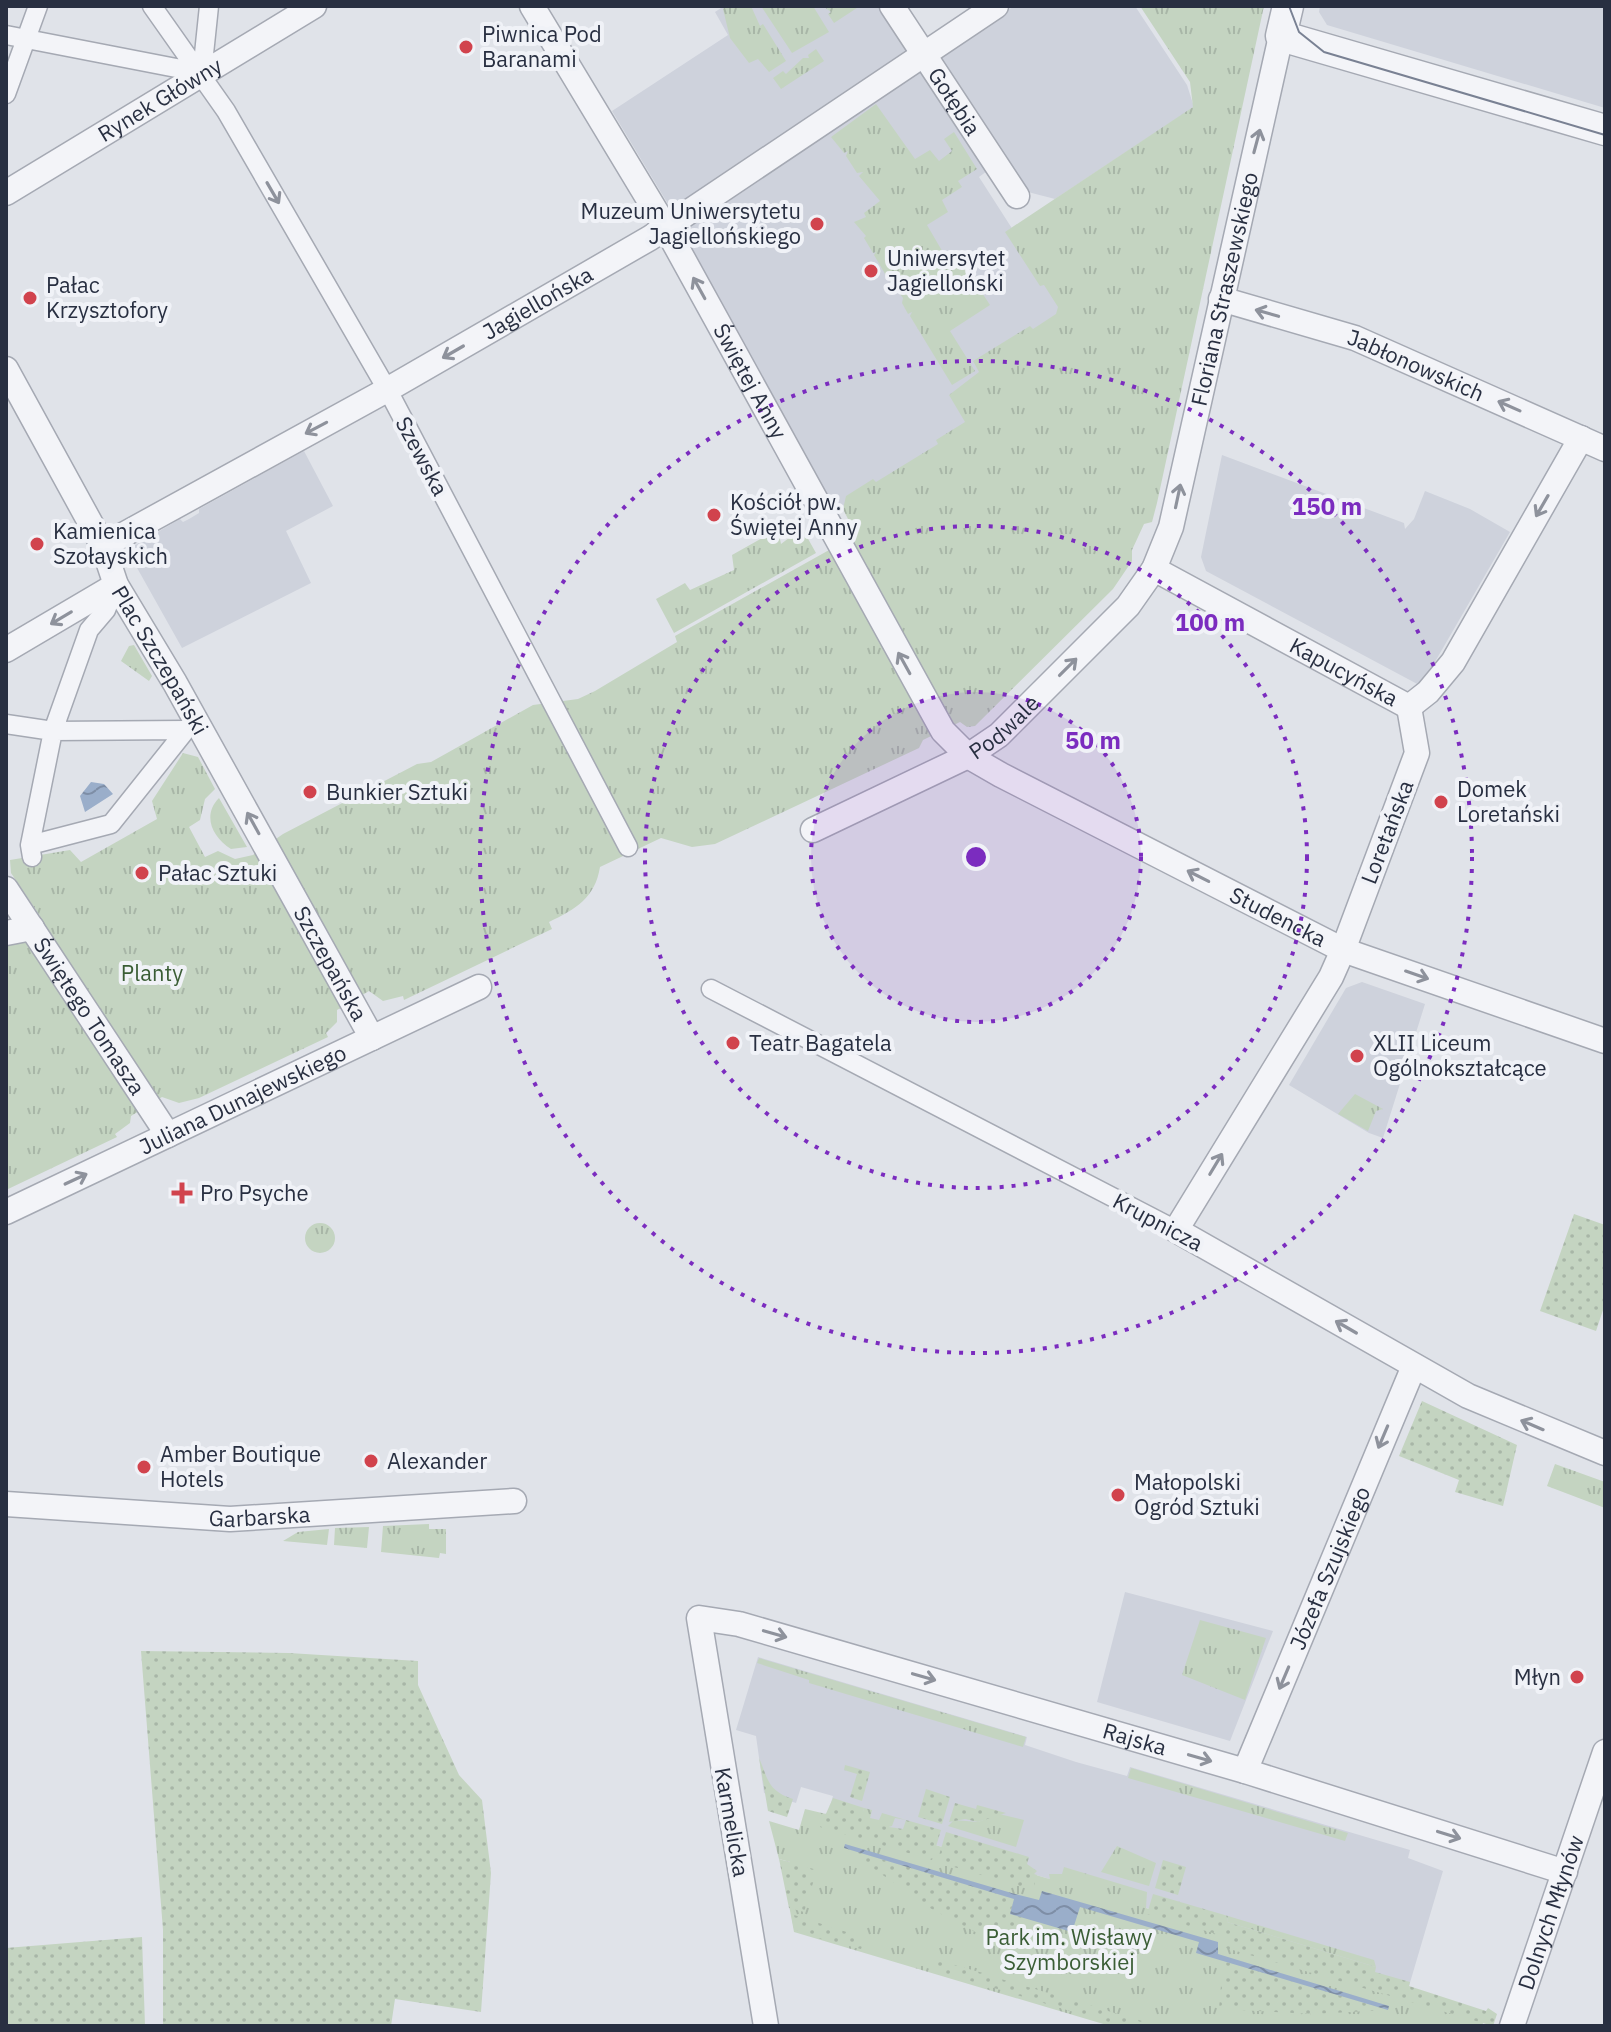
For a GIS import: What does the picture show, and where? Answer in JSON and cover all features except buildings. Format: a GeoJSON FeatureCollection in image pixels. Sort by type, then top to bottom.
{"type":"FeatureCollection","features":[{"type":"Feature","properties":{"kind":"street"},"geometry":{"type":"LineString","coordinates":[[6,94],[38,6]]}},
{"type":"Feature","properties":{"kind":"street","name":"Szewska"},"geometry":{"type":"LineString","coordinates":[[152,6],[202,73],[234,126],[436,479],[628,847]]}},
{"type":"Feature","properties":{"kind":"street"},"geometry":{"type":"LineString","coordinates":[[6,35],[202,73],[209,6]]}},
{"type":"Feature","properties":{"kind":"street","name":"Rynek Główny"},"geometry":{"type":"LineString","coordinates":[[6,193],[314,6]]}},
{"type":"Feature","properties":{"kind":"street","name":"Świętej Anny"},"geometry":{"type":"LineString","coordinates":[[532,6],[764,386],[943,731],[968,756]]}},
{"type":"Feature","properties":{"kind":"street","name":"Gołębia"},"geometry":{"type":"LineString","coordinates":[[892,6],[1017,196]]}},
{"type":"Feature","properties":{"kind":"street","name":"Jagiellońska"},"geometry":{"type":"LineString","coordinates":[[103,546],[385,391],[666,228],[996,6]]}},
{"type":"Feature","properties":{"kind":"street","name":"Floriana Straszewskiego"},"geometry":{"type":"LineString","coordinates":[[1154,569],[1171,527],[1288,6]]}},
{"type":"Feature","properties":{"kind":"street"},"geometry":{"type":"LineString","coordinates":[[1281,36],[1605,130]]}},
{"type":"Feature","properties":{"kind":"street","name":"Jabłonowskich"},"geometry":{"type":"LineString","coordinates":[[1221,299],[1355,338],[1605,449]]}},
{"type":"Feature","properties":{"kind":"street"},"geometry":{"type":"LineString","coordinates":[[6,369],[103,546],[116,585],[106,610],[89,630],[53,731],[31,851],[111,824],[186,730],[53,731],[6,724]]}},
{"type":"Feature","properties":{"kind":"street"},"geometry":{"type":"LineString","coordinates":[[1409,707],[1428,692],[1453,662],[1581,438]]}},
{"type":"Feature","properties":{"kind":"street","name":"Kapucyńska"},"geometry":{"type":"LineString","coordinates":[[1154,569],[1409,707]]}},
{"type":"Feature","properties":{"kind":"street","name":"Podwale"},"geometry":{"type":"LineString","coordinates":[[813,830],[968,756],[1012,724],[1128,606],[1154,569]]}},
{"type":"Feature","properties":{"kind":"street","name":"Plac Szczepański"},"geometry":{"type":"LineString","coordinates":[[6,650],[116,585],[219,763]]}},
{"type":"Feature","properties":{"kind":"street","name":"Loretańska"},"geometry":{"type":"LineString","coordinates":[[1176,1230],[1331,977],[1417,753],[1409,707]]}},
{"type":"Feature","properties":{"kind":"street","name":"Studencka"},"geometry":{"type":"LineString","coordinates":[[968,756],[1343,950],[1605,1041]]}},
{"type":"Feature","properties":{"kind":"street","name":"Szczepańska"},"geometry":{"type":"LineString","coordinates":[[219,763],[372,1038]]}},
{"type":"Feature","properties":{"kind":"street","name":"Świętego Tomasza"},"geometry":{"type":"LineString","coordinates":[[8,892],[168,1135]]}},
{"type":"Feature","properties":{"kind":"street"},"geometry":{"type":"LineString","coordinates":[[6,933],[32,928]]}},
{"type":"Feature","properties":{"kind":"street","name":"Juliana Dunajewskiego"},"geometry":{"type":"LineString","coordinates":[[6,1212],[479,987]]}},
{"type":"Feature","properties":{"kind":"street","name":"Krupnicza"},"geometry":{"type":"LineString","coordinates":[[711,989],[1176,1230],[1468,1396],[1605,1453]]}},
{"type":"Feature","properties":{"kind":"street","name":"Józefa Szujskiego"},"geometry":{"type":"LineString","coordinates":[[1245,1771],[1414,1366]]}},
{"type":"Feature","properties":{"kind":"street","name":"Garbarska"},"geometry":{"type":"LineString","coordinates":[[6,1504],[230,1519],[514,1501]]}},
{"type":"Feature","properties":{"kind":"street","name":"Rajska"},"geometry":{"type":"LineString","coordinates":[[699,1618],[739,1624],[1245,1771],[1565,1872]]}},
{"type":"Feature","properties":{"kind":"street","name":"Karmelicka"},"geometry":{"type":"LineString","coordinates":[[699,1618],[766,2026]]}},
{"type":"Feature","properties":{"kind":"street","name":"Dolnych Młynów"},"geometry":{"type":"LineString","coordinates":[[1512,2026],[1605,1752]]}},
{"type":"Feature","properties":{"kind":"shaded area"},"geometry":{"type":"Polygon","coordinates":[[[724,6],[881,6],[910,51],[671,209],[612,111],[728,35],[715,12],[724,6]]]}},
{"type":"Feature","properties":{"kind":"shaded area","name":"Uniwersytet Jagielloński"},"geometry":{"type":"Polygon","coordinates":[[[1014,6],[1135,6],[1187,85],[1194,107],[1055,199],[1028,192],[939,57],[1014,6]]]}},
{"type":"Feature","properties":{"kind":"shaded area"},"geometry":{"type":"Polygon","coordinates":[[[1320,6],[1605,6],[1605,108],[1327,25],[1319,12],[1320,6]]]}},
{"type":"Feature","properties":{"kind":"shaded area","name":"Uniwersytet Jagielloński"},"geometry":{"type":"Polygon","coordinates":[[[919,65],[987,171],[979,177],[1067,314],[975,425],[834,511],[680,229],[919,65]]]}},
{"type":"Feature","properties":{"kind":"shaded area"},"geometry":{"type":"Polygon","coordinates":[[[304,451],[333,506],[286,531],[311,583],[182,648],[127,550],[180,519],[183,522],[189,519],[199,513],[199,509],[304,451]]]}},
{"type":"Feature","properties":{"kind":"shaded area"},"geometry":{"type":"Polygon","coordinates":[[[1222,455],[1404,523],[1405,529],[1414,519],[1425,491],[1470,509],[1510,532],[1421,686],[1206,571],[1201,557],[1222,455]]]}},
{"type":"Feature","properties":{"kind":"shaded area","name":"XLII Liceum Ogólnokształcące"},"geometry":{"type":"Polygon","coordinates":[[[1362,982],[1425,1004],[1383,1138],[1369,1133],[1289,1085],[1346,988],[1362,982]]]}},
{"type":"Feature","properties":{"kind":"shaded area"},"geometry":{"type":"Polygon","coordinates":[[[1125,1592],[1273,1631],[1230,1741],[1097,1702],[1125,1592]]]}},
{"type":"Feature","properties":{"kind":"shaded area"},"geometry":{"type":"Polygon","coordinates":[[[758,1657],[1027,1737],[1025,1745],[1076,1762],[1127,1776],[1130,1767],[1410,1850],[1408,1858],[1443,1871],[1409,1986],[828,1813],[833,1796],[801,1787],[796,1803],[764,1793],[756,1736],[736,1730],[758,1657]]]}},
{"type":"Feature","properties":{"kind":"green space"},"geometry":{"type":"Polygon","coordinates":[[[727,6],[751,6],[760,26],[763,24],[786,61],[769,72],[758,59],[749,63],[730,38],[723,9],[727,6]]]}},
{"type":"Feature","properties":{"kind":"green space"},"geometry":{"type":"Polygon","coordinates":[[[761,6],[813,6],[829,32],[792,53],[761,6]]]}},
{"type":"Feature","properties":{"kind":"green space"},"geometry":{"type":"Polygon","coordinates":[[[823,6],[860,6],[834,23],[828,14],[831,12],[823,6]]]}},
{"type":"Feature","properties":{"kind":"green space","name":"Planty"},"geometry":{"type":"Polygon","coordinates":[[[1140,6],[1264,6],[1157,503],[1152,522],[1144,524],[1132,550],[1132,561],[1113,589],[975,726],[967,727],[960,722],[923,740],[919,748],[715,844],[692,847],[661,838],[600,867],[589,895],[576,907],[549,922],[552,929],[404,1000],[403,996],[383,1001],[369,991],[337,1010],[337,1022],[326,1033],[328,1037],[199,1098],[179,1103],[162,1097],[131,1116],[130,1123],[115,1134],[117,1137],[6,1190],[6,939],[40,916],[11,873],[10,860],[70,850],[81,862],[157,819],[152,801],[183,753],[198,757],[215,789],[205,799],[200,820],[189,827],[205,857],[218,851],[235,859],[253,855],[283,834],[417,764],[431,762],[533,705],[578,699],[595,691],[677,642],[675,636],[856,535],[843,509],[846,496],[873,479],[876,482],[938,444],[936,440],[965,422],[949,395],[979,372],[973,361],[1056,314],[1058,307],[1044,285],[1040,286],[1005,232],[1193,107],[1190,82],[1140,6]]]}},
{"type":"Feature","properties":{"kind":"green space"},"geometry":{"type":"Polygon","coordinates":[[[816,49],[824,61],[781,89],[773,78],[783,71],[786,74],[803,58],[809,58],[808,55],[816,49]]]}},
{"type":"Feature","properties":{"kind":"green space"},"geometry":{"type":"Polygon","coordinates":[[[876,104],[915,159],[930,150],[939,161],[952,151],[944,139],[954,132],[977,169],[958,181],[962,187],[942,200],[948,212],[927,225],[948,261],[958,256],[990,305],[950,331],[975,371],[952,385],[910,316],[912,312],[908,314],[902,303],[903,298],[874,255],[876,252],[873,253],[864,238],[866,236],[854,222],[866,217],[864,213],[880,201],[859,176],[863,172],[857,173],[846,156],[848,151],[844,153],[831,137],[876,104]]]}},
{"type":"Feature","properties":{"kind":"green space"},"geometry":{"type":"Polygon","coordinates":[[[802,528],[816,553],[674,633],[656,599],[685,583],[690,590],[734,570],[732,555],[778,529],[781,544],[802,528]]]}},
{"type":"Feature","properties":{"kind":"green space"},"geometry":{"type":"Polygon","coordinates":[[[134,645],[152,676],[149,681],[121,661],[129,646],[134,645]]]}},
{"type":"Feature","properties":{"kind":"green space"},"geometry":{"type":"Polygon","coordinates":[[[219,798],[247,847],[231,849],[214,832],[211,811],[219,798]]]}},
{"type":"Feature","properties":{"kind":"green space"},"geometry":{"type":"Polygon","coordinates":[[[1355,1094],[1383,1109],[1376,1111],[1368,1131],[1338,1114],[1355,1094]]]}},
{"type":"Feature","properties":{"kind":"green space"},"geometry":{"type":"Polygon","coordinates":[[[1574,1214],[1605,1225],[1605,1304],[1596,1331],[1540,1311],[1574,1214]]]}},
{"type":"Feature","properties":{"kind":"green space"},"geometry":{"type":"Polygon","coordinates":[[[320,1223],[330,1228],[335,1238],[330,1248],[320,1253],[310,1248],[305,1238],[310,1228],[320,1223]]]}},
{"type":"Feature","properties":{"kind":"green space"},"geometry":{"type":"Polygon","coordinates":[[[1422,1401],[1517,1445],[1503,1506],[1455,1492],[1459,1480],[1399,1456],[1422,1401]]]}},
{"type":"Feature","properties":{"kind":"green space"},"geometry":{"type":"Polygon","coordinates":[[[1555,1464],[1605,1482],[1605,1508],[1547,1486],[1555,1464]]]}},
{"type":"Feature","properties":{"kind":"green space"},"geometry":{"type":"Polygon","coordinates":[[[429,1524],[429,1529],[446,1529],[446,1554],[440,1553],[439,1558],[381,1552],[383,1526],[429,1524]]]}},
{"type":"Feature","properties":{"kind":"green space"},"geometry":{"type":"Polygon","coordinates":[[[369,1527],[367,1548],[334,1545],[335,1528],[369,1527]]]}},
{"type":"Feature","properties":{"kind":"green space"},"geometry":{"type":"Polygon","coordinates":[[[329,1529],[327,1545],[283,1541],[298,1532],[329,1529]]]}},
{"type":"Feature","properties":{"kind":"green space"},"geometry":{"type":"Polygon","coordinates":[[[1200,1620],[1266,1638],[1245,1700],[1182,1675],[1200,1620]]]}},
{"type":"Feature","properties":{"kind":"green space"},"geometry":{"type":"Polygon","coordinates":[[[141,1651],[289,1653],[418,1661],[418,1685],[459,1775],[482,1800],[491,1873],[481,2012],[395,1999],[391,2026],[163,2025],[163,1930],[141,1651]]]}},
{"type":"Feature","properties":{"kind":"green space"},"geometry":{"type":"Polygon","coordinates":[[[759,1658],[1026,1737],[1023,1747],[809,1683],[809,1680],[757,1663],[759,1658]]]}},
{"type":"Feature","properties":{"kind":"green space"},"geometry":{"type":"Polygon","coordinates":[[[759,1758],[773,1788],[793,1799],[787,1817],[768,1811],[759,1758]]]}},
{"type":"Feature","properties":{"kind":"green space"},"geometry":{"type":"Polygon","coordinates":[[[845,1765],[870,1772],[862,1801],[850,1797],[857,1774],[844,1770],[845,1765]]]}},
{"type":"Feature","properties":{"kind":"green space"},"geometry":{"type":"Polygon","coordinates":[[[1131,1768],[1348,1833],[1345,1841],[1128,1778],[1131,1768]]]}},
{"type":"Feature","properties":{"kind":"green space"},"geometry":{"type":"Polygon","coordinates":[[[926,1789],[950,1797],[942,1824],[918,1817],[926,1789]]]}},
{"type":"Feature","properties":{"kind":"green space"},"geometry":{"type":"Polygon","coordinates":[[[833,1798],[864,1808],[861,1823],[903,1829],[906,1820],[941,1830],[932,1860],[820,1827],[833,1798]]]}},
{"type":"Feature","properties":{"kind":"green space"},"geometry":{"type":"Polygon","coordinates":[[[955,1803],[1006,1813],[978,1822],[965,1819],[949,1822],[955,1803]]]}},
{"type":"Feature","properties":{"kind":"green space","name":"Park im. Wisławy Szymborskiej"},"geometry":{"type":"Polygon","coordinates":[[[864,1808],[872,1810],[870,1818],[879,1820],[882,1813],[906,1820],[895,1818],[892,1826],[882,1829],[1050,1879],[1049,1874],[1062,1874],[1064,1867],[1147,1892],[1146,1908],[1487,2012],[1482,2026],[1110,2026],[794,1932],[785,1884],[790,1862],[779,1859],[769,1821],[799,1830],[805,1809],[860,1822],[864,1808]]]}},
{"type":"Feature","properties":{"kind":"green space"},"geometry":{"type":"Polygon","coordinates":[[[999,1814],[1024,1820],[1016,1847],[948,1826],[954,1820],[978,1822],[999,1814]]]}},
{"type":"Feature","properties":{"kind":"green space"},"geometry":{"type":"Polygon","coordinates":[[[946,1832],[1029,1857],[1027,1864],[1037,1871],[1033,1890],[937,1862],[946,1832]]]}},
{"type":"Feature","properties":{"kind":"green space"},"geometry":{"type":"Polygon","coordinates":[[[1117,1846],[1156,1863],[1149,1886],[1101,1872],[1117,1846]]]}},
{"type":"Feature","properties":{"kind":"green space"},"geometry":{"type":"Polygon","coordinates":[[[844,1848],[1015,1899],[1010,1913],[1025,1918],[1015,1953],[930,1908],[844,1848]]]}},
{"type":"Feature","properties":{"kind":"green space"},"geometry":{"type":"Polygon","coordinates":[[[779,1859],[817,1870],[804,1912],[789,1908],[779,1859]]]}},
{"type":"Feature","properties":{"kind":"green space"},"geometry":{"type":"Polygon","coordinates":[[[1163,1860],[1186,1867],[1178,1895],[1155,1888],[1163,1860]]]}},
{"type":"Feature","properties":{"kind":"green space"},"geometry":{"type":"Polygon","coordinates":[[[1153,1894],[1228,1916],[1227,1922],[1376,1967],[1375,1972],[1410,1982],[1409,1986],[1486,2011],[1488,2008],[1497,2014],[1493,2026],[1226,1948],[1227,1937],[1147,1914],[1153,1894]]]}},
{"type":"Feature","properties":{"kind":"green space"},"geometry":{"type":"Polygon","coordinates":[[[791,1914],[865,1938],[861,1949],[794,1929],[791,1914]]]}},
{"type":"Feature","properties":{"kind":"green space"},"geometry":{"type":"Polygon","coordinates":[[[1228,1916],[1374,1960],[1376,1967],[1227,1922],[1228,1916]]]}},
{"type":"Feature","properties":{"kind":"green space"},"geometry":{"type":"Polygon","coordinates":[[[142,1937],[145,2026],[6,2026],[6,1948],[142,1937]]]}},
{"type":"Feature","properties":{"kind":"green space"},"geometry":{"type":"Polygon","coordinates":[[[930,1958],[983,1973],[980,1984],[927,1968],[930,1958]]]}},
{"type":"Feature","properties":{"kind":"green space"},"geometry":{"type":"Polygon","coordinates":[[[1223,1961],[1388,2010],[1313,2014],[1219,2009],[1223,1961]]]}},
{"type":"Feature","properties":{"kind":"green space"},"geometry":{"type":"Polygon","coordinates":[[[987,1975],[1103,2009],[1100,2020],[984,1985],[987,1975]]]}},
{"type":"Feature","properties":{"kind":"green space"},"geometry":{"type":"Polygon","coordinates":[[[1108,2011],[1159,2026],[1121,2026],[1105,2021],[1108,2011]]]}},
{"type":"Feature","properties":{"kind":"water"},"geometry":{"type":"Polygon","coordinates":[[[91,782],[104,784],[113,794],[85,812],[80,796],[91,782]]]}},
{"type":"Feature","properties":{"kind":"water"},"geometry":{"type":"Polygon","coordinates":[[[845,1844],[1015,1894],[1039,1900],[1042,1891],[1218,1942],[1218,1954],[1389,2006],[1388,2010],[1196,1953],[1199,1942],[1080,1907],[1072,1932],[1010,1914],[1014,1899],[844,1848],[845,1844]]]}},
{"type":"Feature","properties":{"kind":"tram line"},"geometry":{"type":"LineString","coordinates":[[1289,6],[1299,32],[1324,52],[1605,135]]}},
{"type":"Feature","properties":{"kind":"place","name":"Piwnica Pod Baranami"},"geometry":{"type":"Point","coordinates":[466,47]}},
{"type":"Feature","properties":{"kind":"place","name":"Muzeum Uniwersytetu Jagiellońskiego"},"geometry":{"type":"Point","coordinates":[817,224]}},
{"type":"Feature","properties":{"kind":"place","name":"Uniwersytet Jagielloński"},"geometry":{"type":"Point","coordinates":[871,271]}},
{"type":"Feature","properties":{"kind":"place","name":"Pałac Krzysztofory"},"geometry":{"type":"Point","coordinates":[30,298]}},
{"type":"Feature","properties":{"kind":"place","name":"Kościół pw. Świętej Anny"},"geometry":{"type":"Point","coordinates":[714,515]}},
{"type":"Feature","properties":{"kind":"place","name":"Kamienica Szołayskich"},"geometry":{"type":"Point","coordinates":[37,544]}},
{"type":"Feature","properties":{"kind":"place","name":"Bunkier Sztuki"},"geometry":{"type":"Point","coordinates":[310,792]}},
{"type":"Feature","properties":{"kind":"place","name":"Domek Loretański"},"geometry":{"type":"Point","coordinates":[1441,802]}},
{"type":"Feature","properties":{"kind":"place","name":"Pałac Sztuki"},"geometry":{"type":"Point","coordinates":[142,873]}},
{"type":"Feature","properties":{"kind":"place","name":"Teatr Bagatela"},"geometry":{"type":"Point","coordinates":[733,1043]}},
{"type":"Feature","properties":{"kind":"place","name":"XLII Liceum Ogólnokształcące"},"geometry":{"type":"Point","coordinates":[1357,1056]}},
{"type":"Feature","properties":{"kind":"place","name":"Pro Psyche"},"geometry":{"type":"Point","coordinates":[182,1193]}},
{"type":"Feature","properties":{"kind":"place","name":"Alexander"},"geometry":{"type":"Point","coordinates":[371,1461]}},
{"type":"Feature","properties":{"kind":"place","name":"Amber Boutique Hotels"},"geometry":{"type":"Point","coordinates":[144,1467]}},
{"type":"Feature","properties":{"kind":"place","name":"Małopolski Ogród Sztuki"},"geometry":{"type":"Point","coordinates":[1118,1495]}},
{"type":"Feature","properties":{"kind":"place","name":"Młyn"},"geometry":{"type":"Point","coordinates":[1577,1677]}}]}
